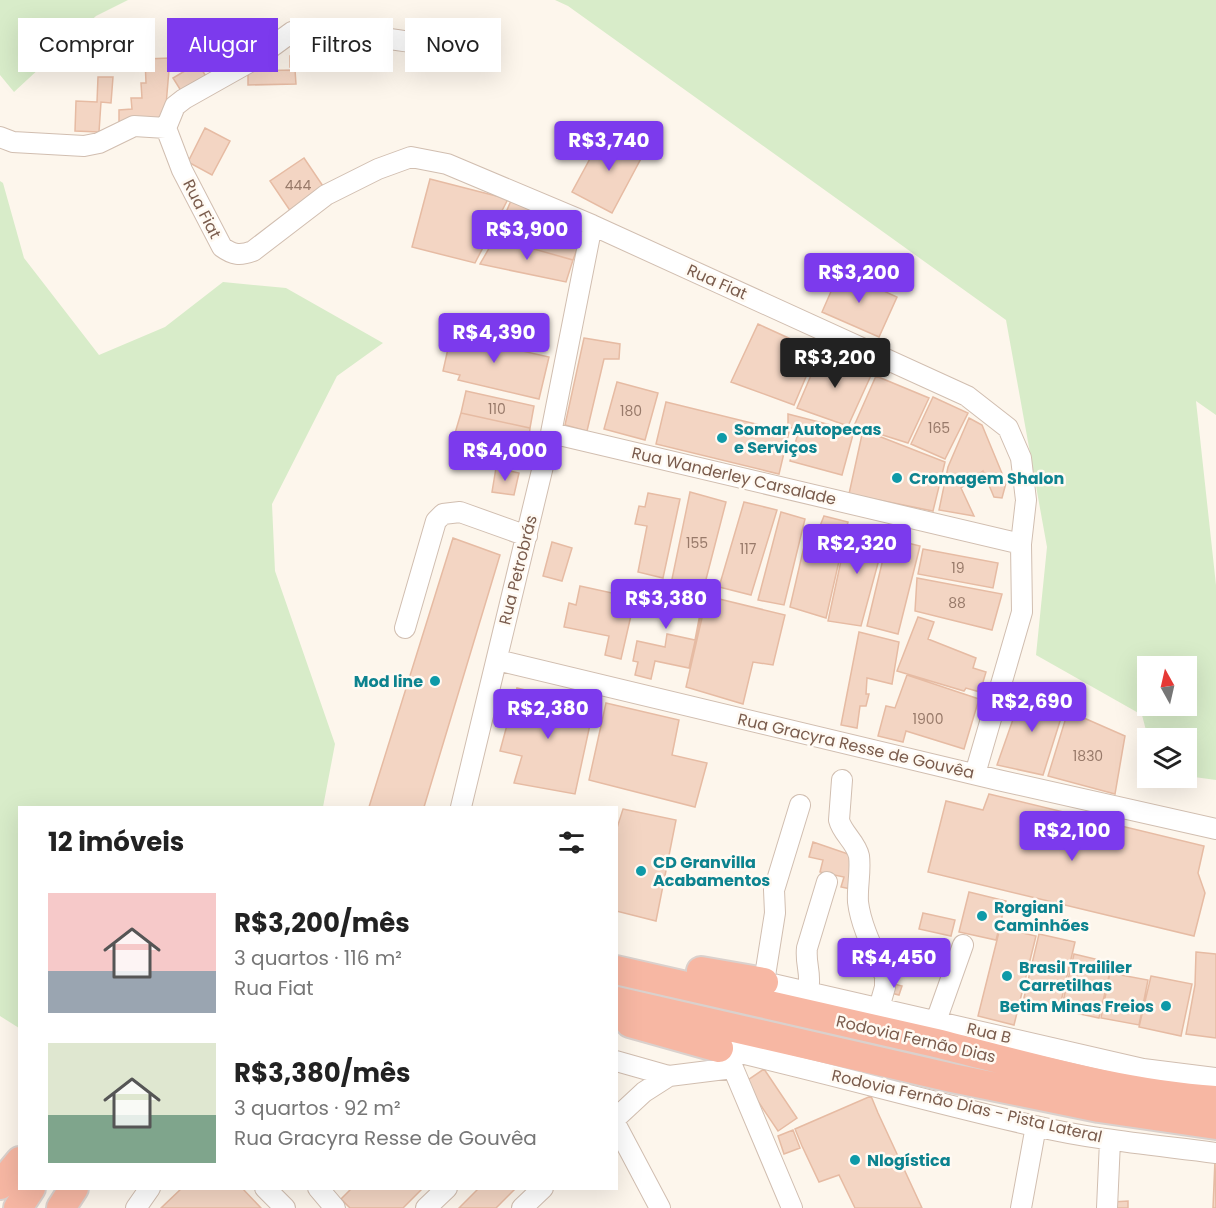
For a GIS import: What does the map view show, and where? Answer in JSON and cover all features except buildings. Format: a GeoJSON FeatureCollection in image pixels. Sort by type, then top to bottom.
{"type":"FeatureCollection","features":[{"type":"Feature","properties":{"kind":"highway"},"geometry":{"type":"LineString","coordinates":[[618,959],[649,962],[764,982]]}},
{"type":"Feature","properties":{"kind":"highway","name":"Rodovia Fernão Dias"},"geometry":{"type":"LineString","coordinates":[[618,970],[923,1040],[1103,1084],[1216,1100]]}},
{"type":"Feature","properties":{"kind":"highway","name":"Rodovia Fernão Dias"},"geometry":{"type":"LineString","coordinates":[[618,1001],[952,1078],[1099,1108],[1216,1125]]}},
{"type":"Feature","properties":{"kind":"highway"},"geometry":{"type":"LineString","coordinates":[[618,1021],[726,1058]]}},
{"type":"Feature","properties":{"kind":"highway"},"geometry":{"type":"LineString","coordinates":[[1099,1108],[1141,1125],[1216,1139]]}},
{"type":"Feature","properties":{"kind":"highway"},"geometry":{"type":"LineString","coordinates":[[12,1173],[18,1208]]}},
{"type":"Feature","properties":{"kind":"highway"},"geometry":{"type":"LineString","coordinates":[[61,1208],[73,1190]]}},
{"type":"Feature","properties":{"kind":"street"},"geometry":{"type":"LineString","coordinates":[[0,137],[13,142],[84,146],[99,143],[134,126],[166,128],[176,106],[184,99],[255,59],[298,30],[305,28],[405,42]]}},
{"type":"Feature","properties":{"kind":"street","name":"Rua Fiat"},"geometry":{"type":"LineString","coordinates":[[166,128],[182,170],[222,247],[231,254],[243,255],[253,251],[326,195],[378,169],[411,157],[447,164],[592,225],[967,396],[1008,428],[1021,458],[1026,500],[1021,544],[1022,612],[975,774]]}},
{"type":"Feature","properties":{"kind":"street","name":"Rua Petrobrás"},"geometry":{"type":"LineString","coordinates":[[461,806],[551,433],[592,225]]}},
{"type":"Feature","properties":{"kind":"street","name":"Rua Wanderley Carsalade"},"geometry":{"type":"LineString","coordinates":[[551,433],[1021,544]]}},
{"type":"Feature","properties":{"kind":"street"},"geometry":{"type":"LineString","coordinates":[[405,628],[436,521],[443,514],[460,512],[527,536]]}},
{"type":"Feature","properties":{"kind":"street","name":"Rua Gracyra Resse de Gouvêa"},"geometry":{"type":"LineString","coordinates":[[496,660],[1216,829]]}},
{"type":"Feature","properties":{"kind":"street"},"geometry":{"type":"LineString","coordinates":[[842,780],[840,825],[857,849],[859,911],[885,976],[885,987],[879,1008]]}},
{"type":"Feature","properties":{"kind":"street"},"geometry":{"type":"LineString","coordinates":[[764,982],[775,913],[774,890],[800,805]]}},
{"type":"Feature","properties":{"kind":"street"},"geometry":{"type":"LineString","coordinates":[[808,992],[811,979],[806,956],[807,948],[827,882]]}},
{"type":"Feature","properties":{"kind":"street"},"geometry":{"type":"LineString","coordinates":[[936,1021],[963,945]]}},
{"type":"Feature","properties":{"kind":"street","name":"Rua B"},"geometry":{"type":"LineString","coordinates":[[764,982],[1143,1068],[1216,1078]]}},
{"type":"Feature","properties":{"kind":"street"},"geometry":{"type":"LineString","coordinates":[[726,1058],[792,1208]]}},
{"type":"Feature","properties":{"kind":"street","name":"Rodovia Fernão Dias - Pista Lateral"},"geometry":{"type":"LineString","coordinates":[[669,1076],[726,1058],[808,1068],[1036,1126],[1110,1141],[1216,1153]]}},
{"type":"Feature","properties":{"kind":"street"},"geometry":{"type":"LineString","coordinates":[[618,1062],[669,1076]]}},
{"type":"Feature","properties":{"kind":"street"},"geometry":{"type":"LineString","coordinates":[[618,1116],[644,1092],[669,1076]]}},
{"type":"Feature","properties":{"kind":"street"},"geometry":{"type":"LineString","coordinates":[[1021,1208],[1036,1126]]}},
{"type":"Feature","properties":{"kind":"street"},"geometry":{"type":"LineString","coordinates":[[618,1129],[660,1208]]}},
{"type":"Feature","properties":{"kind":"street"},"geometry":{"type":"LineString","coordinates":[[1107,1208],[1110,1141]]}},
{"type":"Feature","properties":{"kind":"street"},"geometry":{"type":"LineString","coordinates":[[136,1208],[149,1190]]}},
{"type":"Feature","properties":{"kind":"street"},"geometry":{"type":"LineString","coordinates":[[268,1190],[285,1208]]}},
{"type":"Feature","properties":{"kind":"street"},"geometry":{"type":"LineString","coordinates":[[426,1208],[445,1190]]}},
{"type":"Feature","properties":{"kind":"street"},"geometry":{"type":"LineString","coordinates":[[522,1208],[541,1190]]}},
{"type":"Feature","properties":{"kind":"green space"},"geometry":{"type":"Polygon","coordinates":[[[0,0],[128,0],[94,18],[18,18],[18,72],[36,72],[14,92],[0,75],[0,0]]]}},
{"type":"Feature","properties":{"kind":"green space"},"geometry":{"type":"Polygon","coordinates":[[[555,0],[1216,0],[1216,415],[1196,401],[1216,585],[1216,780],[1197,777],[1197,728],[1145,728],[1142,716],[1197,716],[1197,656],[1137,656],[1137,712],[1036,655],[1047,547],[1006,320],[568,6],[555,0]]]}},
{"type":"Feature","properties":{"kind":"green space"},"geometry":{"type":"Polygon","coordinates":[[[0,181],[3,183],[24,258],[99,355],[165,327],[223,282],[286,288],[383,343],[337,376],[272,504],[275,571],[335,744],[323,806],[18,806],[18,1027],[0,1016],[0,181]]]}},
{"type":"Feature","properties":{"kind":"place","name":"Somar Autopecas e Serviços"},"geometry":{"type":"Point","coordinates":[722,438]}},
{"type":"Feature","properties":{"kind":"place","name":"Cromagem Shalon"},"geometry":{"type":"Point","coordinates":[897,478]}},
{"type":"Feature","properties":{"kind":"place","name":"Mod line"},"geometry":{"type":"Point","coordinates":[435,681]}},
{"type":"Feature","properties":{"kind":"place","name":"CD Granvilla Acabamentos"},"geometry":{"type":"Point","coordinates":[641,871]}},
{"type":"Feature","properties":{"kind":"place","name":"Rorgiani Caminhões"},"geometry":{"type":"Point","coordinates":[982,916]}},
{"type":"Feature","properties":{"kind":"place","name":"Brasil Traililer Carretilhas"},"geometry":{"type":"Point","coordinates":[1007,976]}},
{"type":"Feature","properties":{"kind":"place","name":"Betim Minas Freios"},"geometry":{"type":"Point","coordinates":[1166,1006]}},
{"type":"Feature","properties":{"kind":"place","name":"Nlogística"},"geometry":{"type":"Point","coordinates":[855,1160]}}]}
